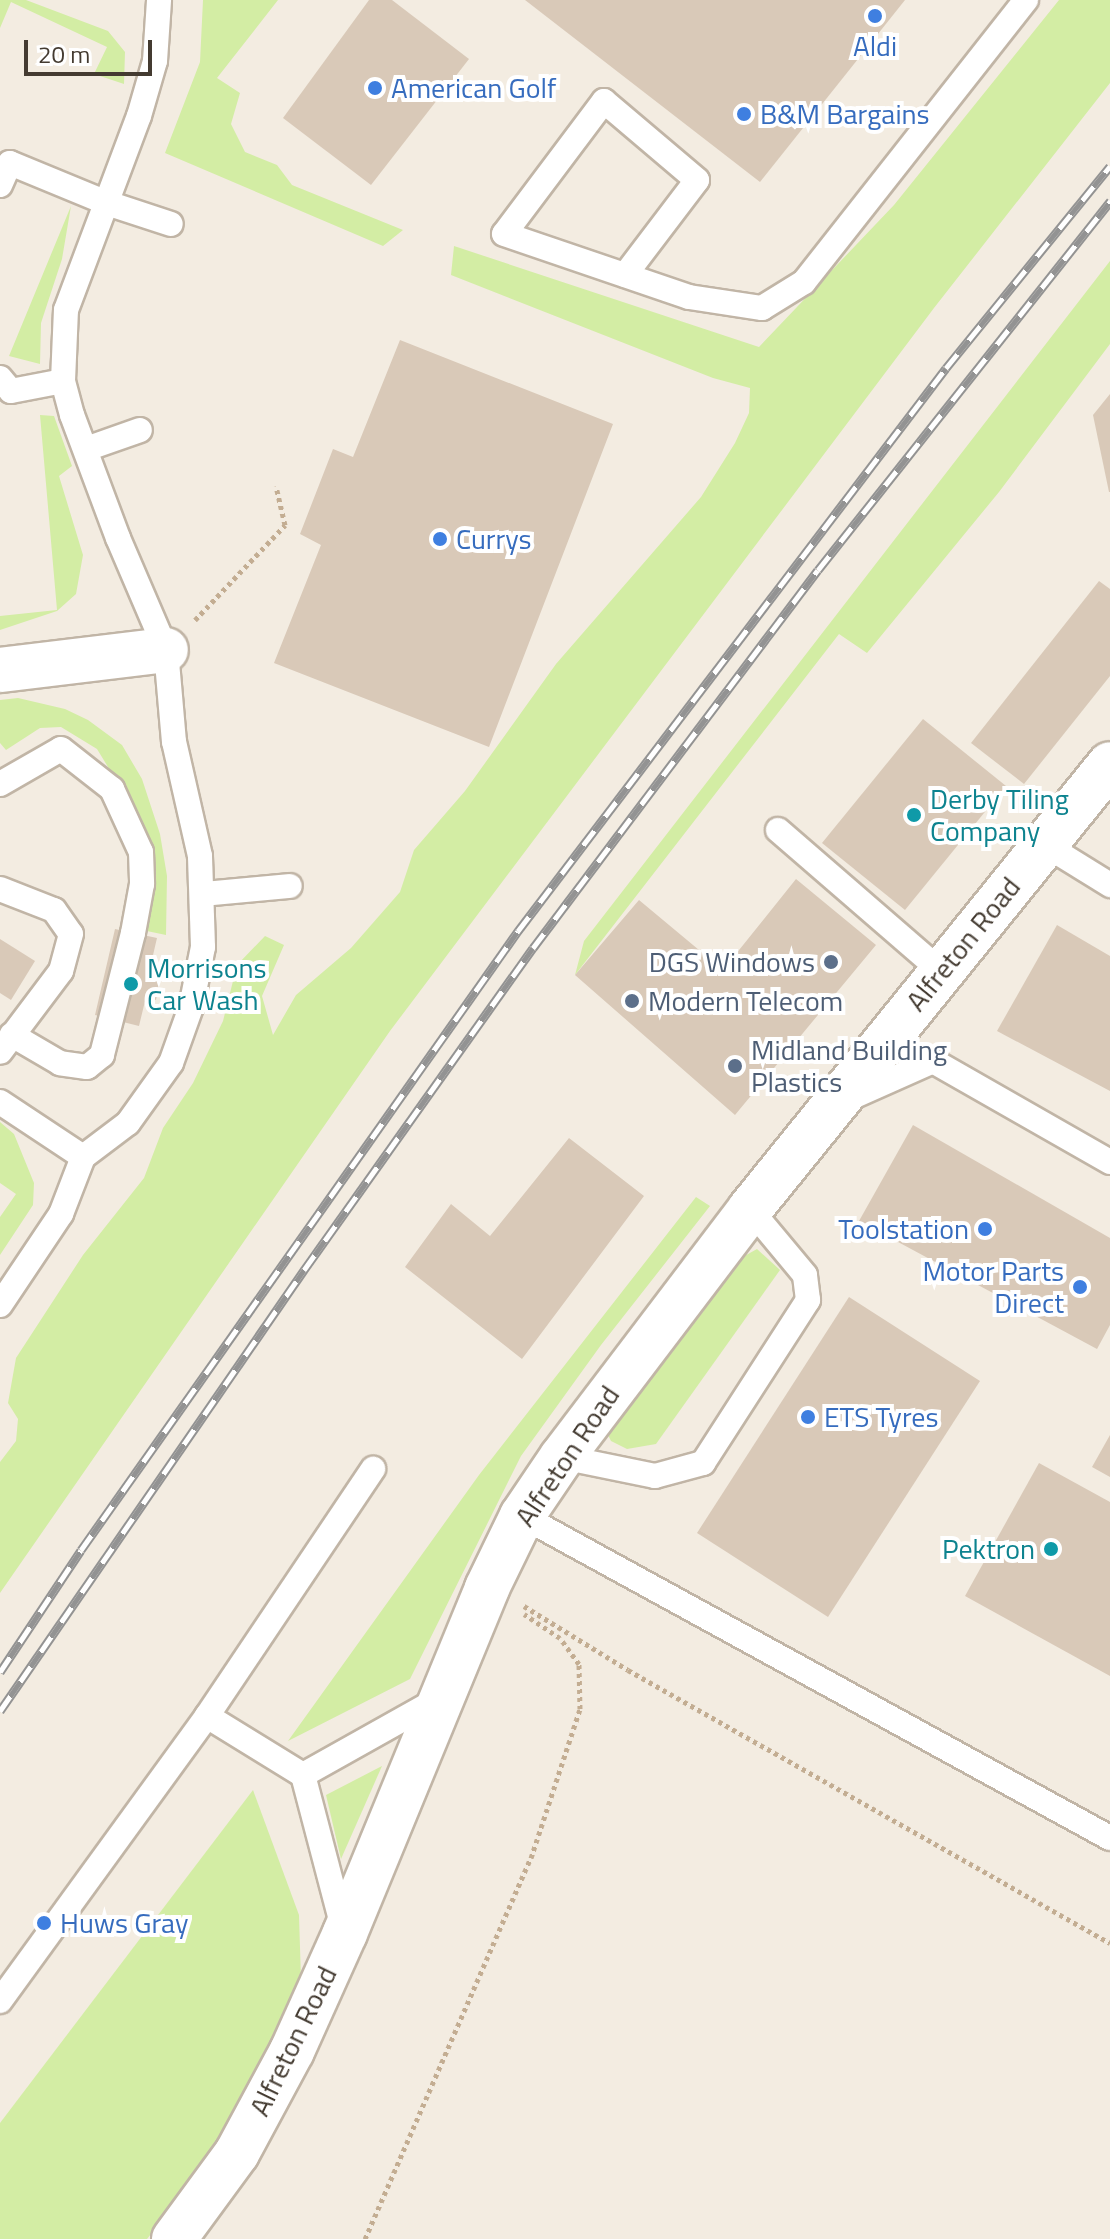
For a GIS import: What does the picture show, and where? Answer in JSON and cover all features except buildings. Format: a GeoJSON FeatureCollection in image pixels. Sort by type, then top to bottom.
{"type":"FeatureCollection","features":[{"type":"Feature","properties":{"kind":"street"},"geometry":{"type":"LineString","coordinates":[[0,670],[166,650]]}},
{"type":"Feature","properties":{"kind":"street","name":"Alfreton Road"},"geometry":{"type":"LineString","coordinates":[[174,2239],[250,2130],[292,2051],[345,1933],[488,1586],[522,1516],[562,1457],[750,1209],[1110,764]]}},
{"type":"Feature","properties":{"kind":"lane"},"geometry":{"type":"LineString","coordinates":[[0,1305],[61,1214],[83,1157],[128,1123],[171,1063],[199,974],[205,928],[196,836],[174,742],[166,650],[118,538],[63,381],[66,310],[107,203],[155,61],[159,0]]}},
{"type":"Feature","properties":{"kind":"lane"},"geometry":{"type":"LineString","coordinates":[[625,275],[697,180],[604,101],[504,234],[689,297],[762,308],[804,282],[1026,0]]}},
{"type":"Feature","properties":{"kind":"lane"},"geometry":{"type":"LineString","coordinates":[[0,185],[10,163],[107,203],[171,224]]}},
{"type":"Feature","properties":{"kind":"lane"},"geometry":{"type":"LineString","coordinates":[[0,378],[11,391],[63,381]]}},
{"type":"Feature","properties":{"kind":"lane"},"geometry":{"type":"LineString","coordinates":[[86,449],[140,430]]}},
{"type":"Feature","properties":{"kind":"lane"},"geometry":{"type":"LineString","coordinates":[[0,784],[61,749],[112,789],[141,852],[142,884],[133,933],[102,1055],[87,1067],[60,1063],[6,1044],[61,971],[71,934],[54,910],[0,889]]}},
{"type":"Feature","properties":{"kind":"lane"},"geometry":{"type":"LineString","coordinates":[[778,830],[941,971]]}},
{"type":"Feature","properties":{"kind":"lane"},"geometry":{"type":"LineString","coordinates":[[1044,844],[1110,885]]}},
{"type":"Feature","properties":{"kind":"lane"},"geometry":{"type":"LineString","coordinates":[[203,894],[290,886]]}},
{"type":"Feature","properties":{"kind":"lane"},"geometry":{"type":"LineString","coordinates":[[830,1107],[933,1061],[1110,1162]]}},
{"type":"Feature","properties":{"kind":"lane"},"geometry":{"type":"LineString","coordinates":[[0,1102],[83,1157]]}},
{"type":"Feature","properties":{"kind":"lane"},"geometry":{"type":"LineString","coordinates":[[562,1457],[655,1476],[703,1463],[808,1300],[805,1275],[750,1209]]}},
{"type":"Feature","properties":{"kind":"lane"},"geometry":{"type":"LineString","coordinates":[[0,2001],[207,1716],[373,1469]]}},
{"type":"Feature","properties":{"kind":"lane"},"geometry":{"type":"LineString","coordinates":[[522,1516],[1110,1838]]}},
{"type":"Feature","properties":{"kind":"lane"},"geometry":{"type":"LineString","coordinates":[[303,1775],[442,1697]]}},
{"type":"Feature","properties":{"kind":"lane"},"geometry":{"type":"LineString","coordinates":[[207,1716],[303,1775],[345,1933]]}},
{"type":"Feature","properties":{"kind":"path"},"geometry":{"type":"LineString","coordinates":[[166,650],[285,525],[276,486]]}},
{"type":"Feature","properties":{"kind":"path"},"geometry":{"type":"LineString","coordinates":[[488,1586],[628,1670],[1110,1943]]}},
{"type":"Feature","properties":{"kind":"path"},"geometry":{"type":"LineString","coordinates":[[365,2239],[531,1858],[580,1709],[579,1664],[560,1638],[488,1586]]}},
{"type":"Feature","properties":{"kind":"green space"},"geometry":{"type":"Polygon","coordinates":[[[0,0],[26,0],[108,31],[125,52],[124,84],[94,74],[107,47],[11,2],[0,28],[0,0]]]}},
{"type":"Feature","properties":{"kind":"green space"},"geometry":{"type":"Polygon","coordinates":[[[203,0],[278,0],[217,78],[240,93],[231,124],[245,152],[277,165],[292,185],[403,230],[383,246],[165,153],[200,62],[203,0]]]}},
{"type":"Feature","properties":{"kind":"green space"},"geometry":{"type":"Polygon","coordinates":[[[1059,0],[1110,0],[1110,83],[934,308],[390,1031],[0,1593],[0,1462],[16,1441],[18,1419],[8,1403],[16,1358],[83,1255],[144,1178],[163,1128],[193,1083],[223,1021],[237,965],[265,936],[284,945],[262,996],[273,1035],[296,995],[351,948],[400,892],[414,850],[465,791],[556,664],[701,497],[735,443],[749,413],[750,388],[713,378],[451,275],[454,246],[759,347],[894,205],[1059,0]]]}},
{"type":"Feature","properties":{"kind":"green space"},"geometry":{"type":"Polygon","coordinates":[[[71,206],[62,259],[41,323],[40,364],[9,356],[71,206]]]}},
{"type":"Feature","properties":{"kind":"green space"},"geometry":{"type":"Polygon","coordinates":[[[1110,261],[1110,344],[999,492],[867,653],[839,634],[575,975],[584,941],[1110,261]]]}},
{"type":"Feature","properties":{"kind":"green space"},"geometry":{"type":"Polygon","coordinates":[[[40,415],[54,416],[72,466],[59,476],[83,555],[76,594],[57,611],[0,630],[0,616],[57,610],[40,415]]]}},
{"type":"Feature","properties":{"kind":"green space"},"geometry":{"type":"Polygon","coordinates":[[[18,698],[65,709],[88,720],[122,745],[142,779],[160,834],[167,876],[166,935],[142,930],[127,798],[97,749],[61,727],[40,728],[6,750],[0,743],[0,700],[18,698]]]}},
{"type":"Feature","properties":{"kind":"green space"},"geometry":{"type":"Polygon","coordinates":[[[0,1122],[14,1134],[34,1183],[33,1205],[0,1255],[0,1217],[16,1194],[0,1183],[0,1122]]]}},
{"type":"Feature","properties":{"kind":"green space"},"geometry":{"type":"Polygon","coordinates":[[[696,1197],[710,1206],[601,1345],[521,1456],[410,1679],[288,1741],[479,1475],[696,1197]]]}},
{"type":"Feature","properties":{"kind":"green space"},"geometry":{"type":"Polygon","coordinates":[[[757,1249],[780,1270],[656,1444],[627,1449],[611,1441],[604,1427],[732,1263],[757,1249]]]}},
{"type":"Feature","properties":{"kind":"green space"},"geometry":{"type":"Polygon","coordinates":[[[382,1766],[341,1859],[326,1795],[382,1766]]]}},
{"type":"Feature","properties":{"kind":"green space"},"geometry":{"type":"Polygon","coordinates":[[[253,1790],[299,1915],[301,1980],[282,2027],[191,2184],[147,2239],[0,2239],[0,2123],[253,1790]]]}},
{"type":"Feature","properties":{"kind":"railway"},"geometry":{"type":"LineString","coordinates":[[0,1672],[81,1550],[518,931],[946,368],[1110,166]]}},
{"type":"Feature","properties":{"kind":"railway"},"geometry":{"type":"LineString","coordinates":[[0,1711],[304,1270],[533,948],[818,570],[1110,201]]}},
{"type":"Feature","properties":{"kind":"place","name":"Aldi"},"geometry":{"type":"Point","coordinates":[875,16]}},
{"type":"Feature","properties":{"kind":"place","name":"American Golf"},"geometry":{"type":"Point","coordinates":[375,88]}},
{"type":"Feature","properties":{"kind":"place","name":"B&M Bargains"},"geometry":{"type":"Point","coordinates":[744,114]}},
{"type":"Feature","properties":{"kind":"place","name":"Currys"},"geometry":{"type":"Point","coordinates":[440,539]}},
{"type":"Feature","properties":{"kind":"place","name":"Derby Tiling Company"},"geometry":{"type":"Point","coordinates":[914,815]}},
{"type":"Feature","properties":{"kind":"place","name":"DGS Windows"},"geometry":{"type":"Point","coordinates":[831,962]}},
{"type":"Feature","properties":{"kind":"place","name":"Morrisons Car Wash"},"geometry":{"type":"Point","coordinates":[131,984]}},
{"type":"Feature","properties":{"kind":"place","name":"Modern Telecom"},"geometry":{"type":"Point","coordinates":[632,1001]}},
{"type":"Feature","properties":{"kind":"place","name":"Midland Building Plastics"},"geometry":{"type":"Point","coordinates":[735,1066]}},
{"type":"Feature","properties":{"kind":"place","name":"Toolstation"},"geometry":{"type":"Point","coordinates":[985,1229]}},
{"type":"Feature","properties":{"kind":"place","name":"Motor Parts Direct"},"geometry":{"type":"Point","coordinates":[1080,1287]}},
{"type":"Feature","properties":{"kind":"place","name":"ETS Tyres"},"geometry":{"type":"Point","coordinates":[808,1417]}},
{"type":"Feature","properties":{"kind":"place","name":"Pektron"},"geometry":{"type":"Point","coordinates":[1051,1549]}},
{"type":"Feature","properties":{"kind":"place","name":"Huws Gray"},"geometry":{"type":"Point","coordinates":[44,1923]}}]}
